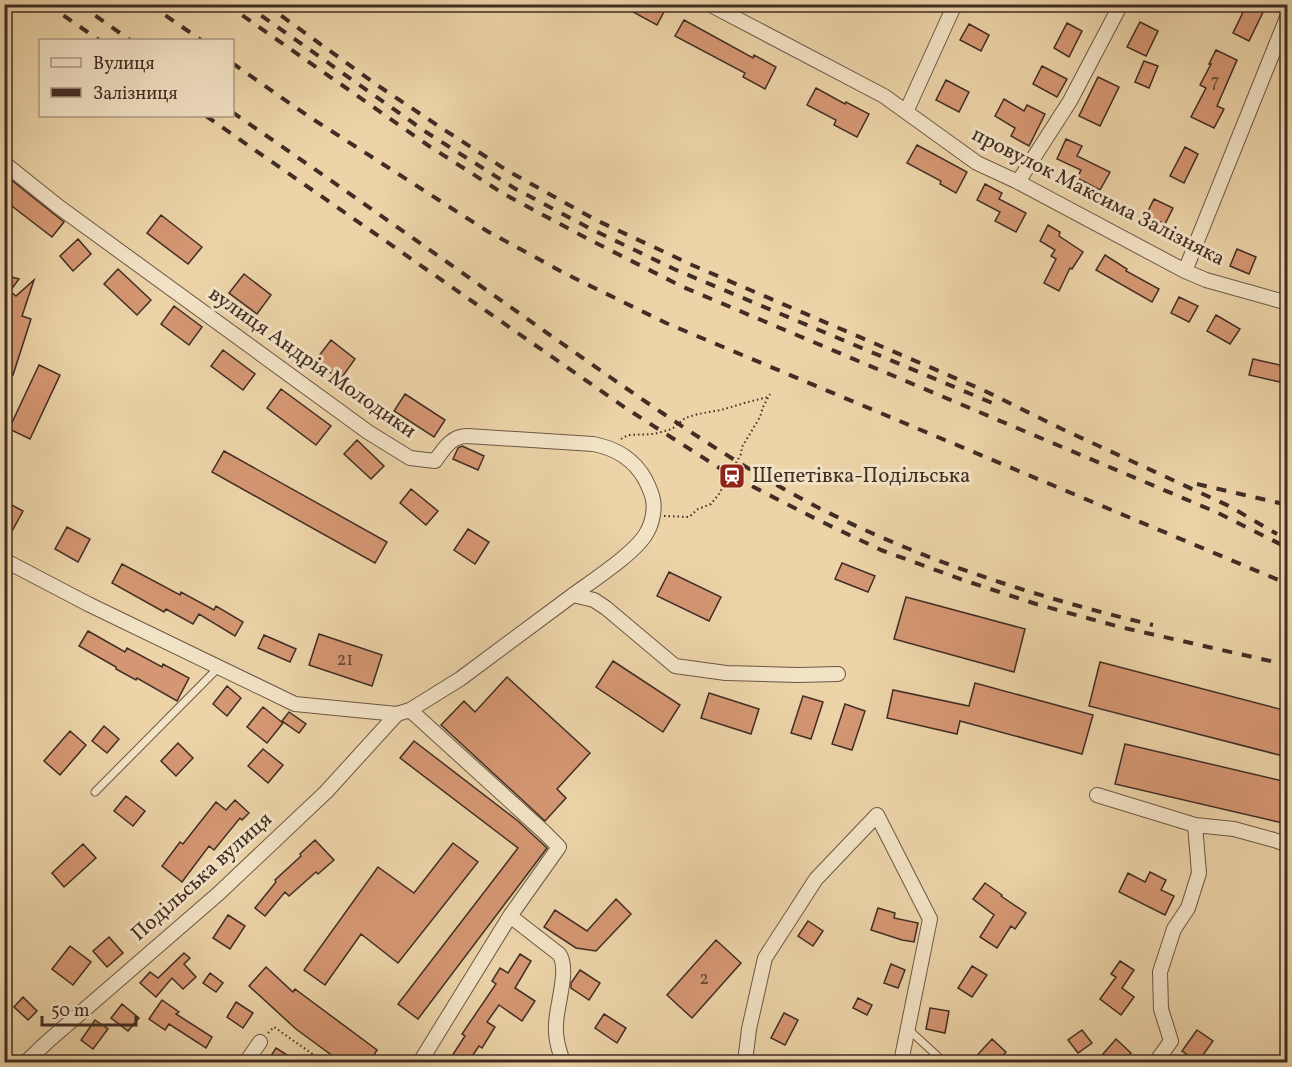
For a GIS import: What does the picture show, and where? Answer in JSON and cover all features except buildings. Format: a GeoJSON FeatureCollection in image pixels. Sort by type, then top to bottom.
{"type":"FeatureCollection","features":[{"type":"Feature","properties":{"kind":"street","name":"провулок Максима Залізняка"},"geometry":{"type":"LineString","coordinates":[[709,4],[884,96],[977,163],[1018,182],[1185,271],[1206,280],[1287,303]]}},
{"type":"Feature","properties":{"kind":"street"},"geometry":{"type":"LineString","coordinates":[[906,112],[955,4]]}},
{"type":"Feature","properties":{"kind":"street"},"geometry":{"type":"LineString","coordinates":[[1018,182],[1070,101],[1120,4]]}},
{"type":"Feature","properties":{"kind":"street"},"geometry":{"type":"LineString","coordinates":[[1185,271],[1287,15]]}},
{"type":"Feature","properties":{"kind":"street","name":"вулиця Андрія Молодики"},"geometry":{"type":"LineString","coordinates":[[4,163],[59,207],[281,369],[368,432],[410,458],[435,461],[452,440],[459,436],[592,444],[608,447],[632,461],[642,473],[654,501],[652,515]]}},
{"type":"Feature","properties":{"kind":"street"},"geometry":{"type":"LineString","coordinates":[[573,595],[637,544],[647,532],[652,515]]}},
{"type":"Feature","properties":{"kind":"street"},"geometry":{"type":"LineString","coordinates":[[4,560],[88,604],[295,704],[403,712],[559,847],[510,916],[420,1062]]}},
{"type":"Feature","properties":{"kind":"street"},"geometry":{"type":"LineString","coordinates":[[573,595],[594,600],[606,608],[675,666],[726,673],[838,674]]}},
{"type":"Feature","properties":{"kind":"street","name":"Подільська вулиця"},"geometry":{"type":"LineString","coordinates":[[26,1062],[218,894],[326,792],[403,712],[460,679],[573,595]]}},
{"type":"Feature","properties":{"kind":"street"},"geometry":{"type":"LineString","coordinates":[[1097,795],[1195,825],[1234,829],[1287,845]]}},
{"type":"Feature","properties":{"kind":"street"},"geometry":{"type":"LineString","coordinates":[[745,1062],[749,1029],[765,958],[816,879],[877,815],[930,919],[901,1062]]}},
{"type":"Feature","properties":{"kind":"street"},"geometry":{"type":"LineString","coordinates":[[1156,1062],[1171,1041],[1161,1009],[1160,972],[1174,929],[1188,908],[1199,873],[1195,825]]}},
{"type":"Feature","properties":{"kind":"street"},"geometry":{"type":"LineString","coordinates":[[510,916],[563,959],[564,971],[555,1028],[563,1062]]}},
{"type":"Feature","properties":{"kind":"street"},"geometry":{"type":"LineString","coordinates":[[246,1062],[260,1042]]}},
{"type":"Feature","properties":{"kind":"lane"},"geometry":{"type":"LineString","coordinates":[[95,792],[219,667]]}},
{"type":"Feature","properties":{"kind":"lane"},"geometry":{"type":"LineString","coordinates":[[908,1029],[944,1062]]}},
{"type":"Feature","properties":{"kind":"path"},"geometry":{"type":"LineString","coordinates":[[608,447],[628,435],[654,434],[672,429],[685,418],[769,396],[760,417],[742,447],[741,454],[711,504],[698,509],[689,517],[652,515]]}},
{"type":"Feature","properties":{"kind":"path"},"geometry":{"type":"LineString","coordinates":[[260,1042],[274,1027],[324,1062]]}},
{"type":"Feature","properties":{"kind":"railway"},"geometry":{"type":"LineString","coordinates":[[47,4],[98,39]]}},
{"type":"Feature","properties":{"kind":"railway"},"geometry":{"type":"LineString","coordinates":[[79,4],[129,39]]}},
{"type":"Feature","properties":{"kind":"railway"},"geometry":{"type":"LineString","coordinates":[[149,4],[200,39]]}},
{"type":"Feature","properties":{"kind":"railway"},"geometry":{"type":"LineString","coordinates":[[226,4],[429,146],[504,194],[588,239],[683,287],[1216,512],[1288,548]]}},
{"type":"Feature","properties":{"kind":"railway"},"geometry":{"type":"LineString","coordinates":[[245,4],[426,132],[514,188],[589,228],[674,269],[997,405]]}},
{"type":"Feature","properties":{"kind":"railway"},"geometry":{"type":"LineString","coordinates":[[265,4],[377,85],[443,129],[508,171],[596,220],[692,265],[983,390],[1229,506],[1277,534]]}},
{"type":"Feature","properties":{"kind":"railway"},"geometry":{"type":"LineString","coordinates":[[234,64],[308,116],[487,231],[566,274],[666,323],[1288,584]]}},
{"type":"Feature","properties":{"kind":"railway"},"geometry":{"type":"LineString","coordinates":[[234,113],[647,403],[715,448],[785,490],[861,528],[942,562],[1068,603],[1153,625]]}},
{"type":"Feature","properties":{"kind":"railway"},"geometry":{"type":"LineString","coordinates":[[207,117],[627,409],[732,476],[818,520],[881,550],[1036,604],[1120,627],[1288,665]]}},
{"type":"Feature","properties":{"kind":"railway"},"geometry":{"type":"LineString","coordinates":[[1197,484],[1288,505]]}},
{"type":"Feature","properties":{"kind":"place","name":"Шепетівка-Подільська"},"geometry":{"type":"Point","coordinates":[732,476]}}]}
